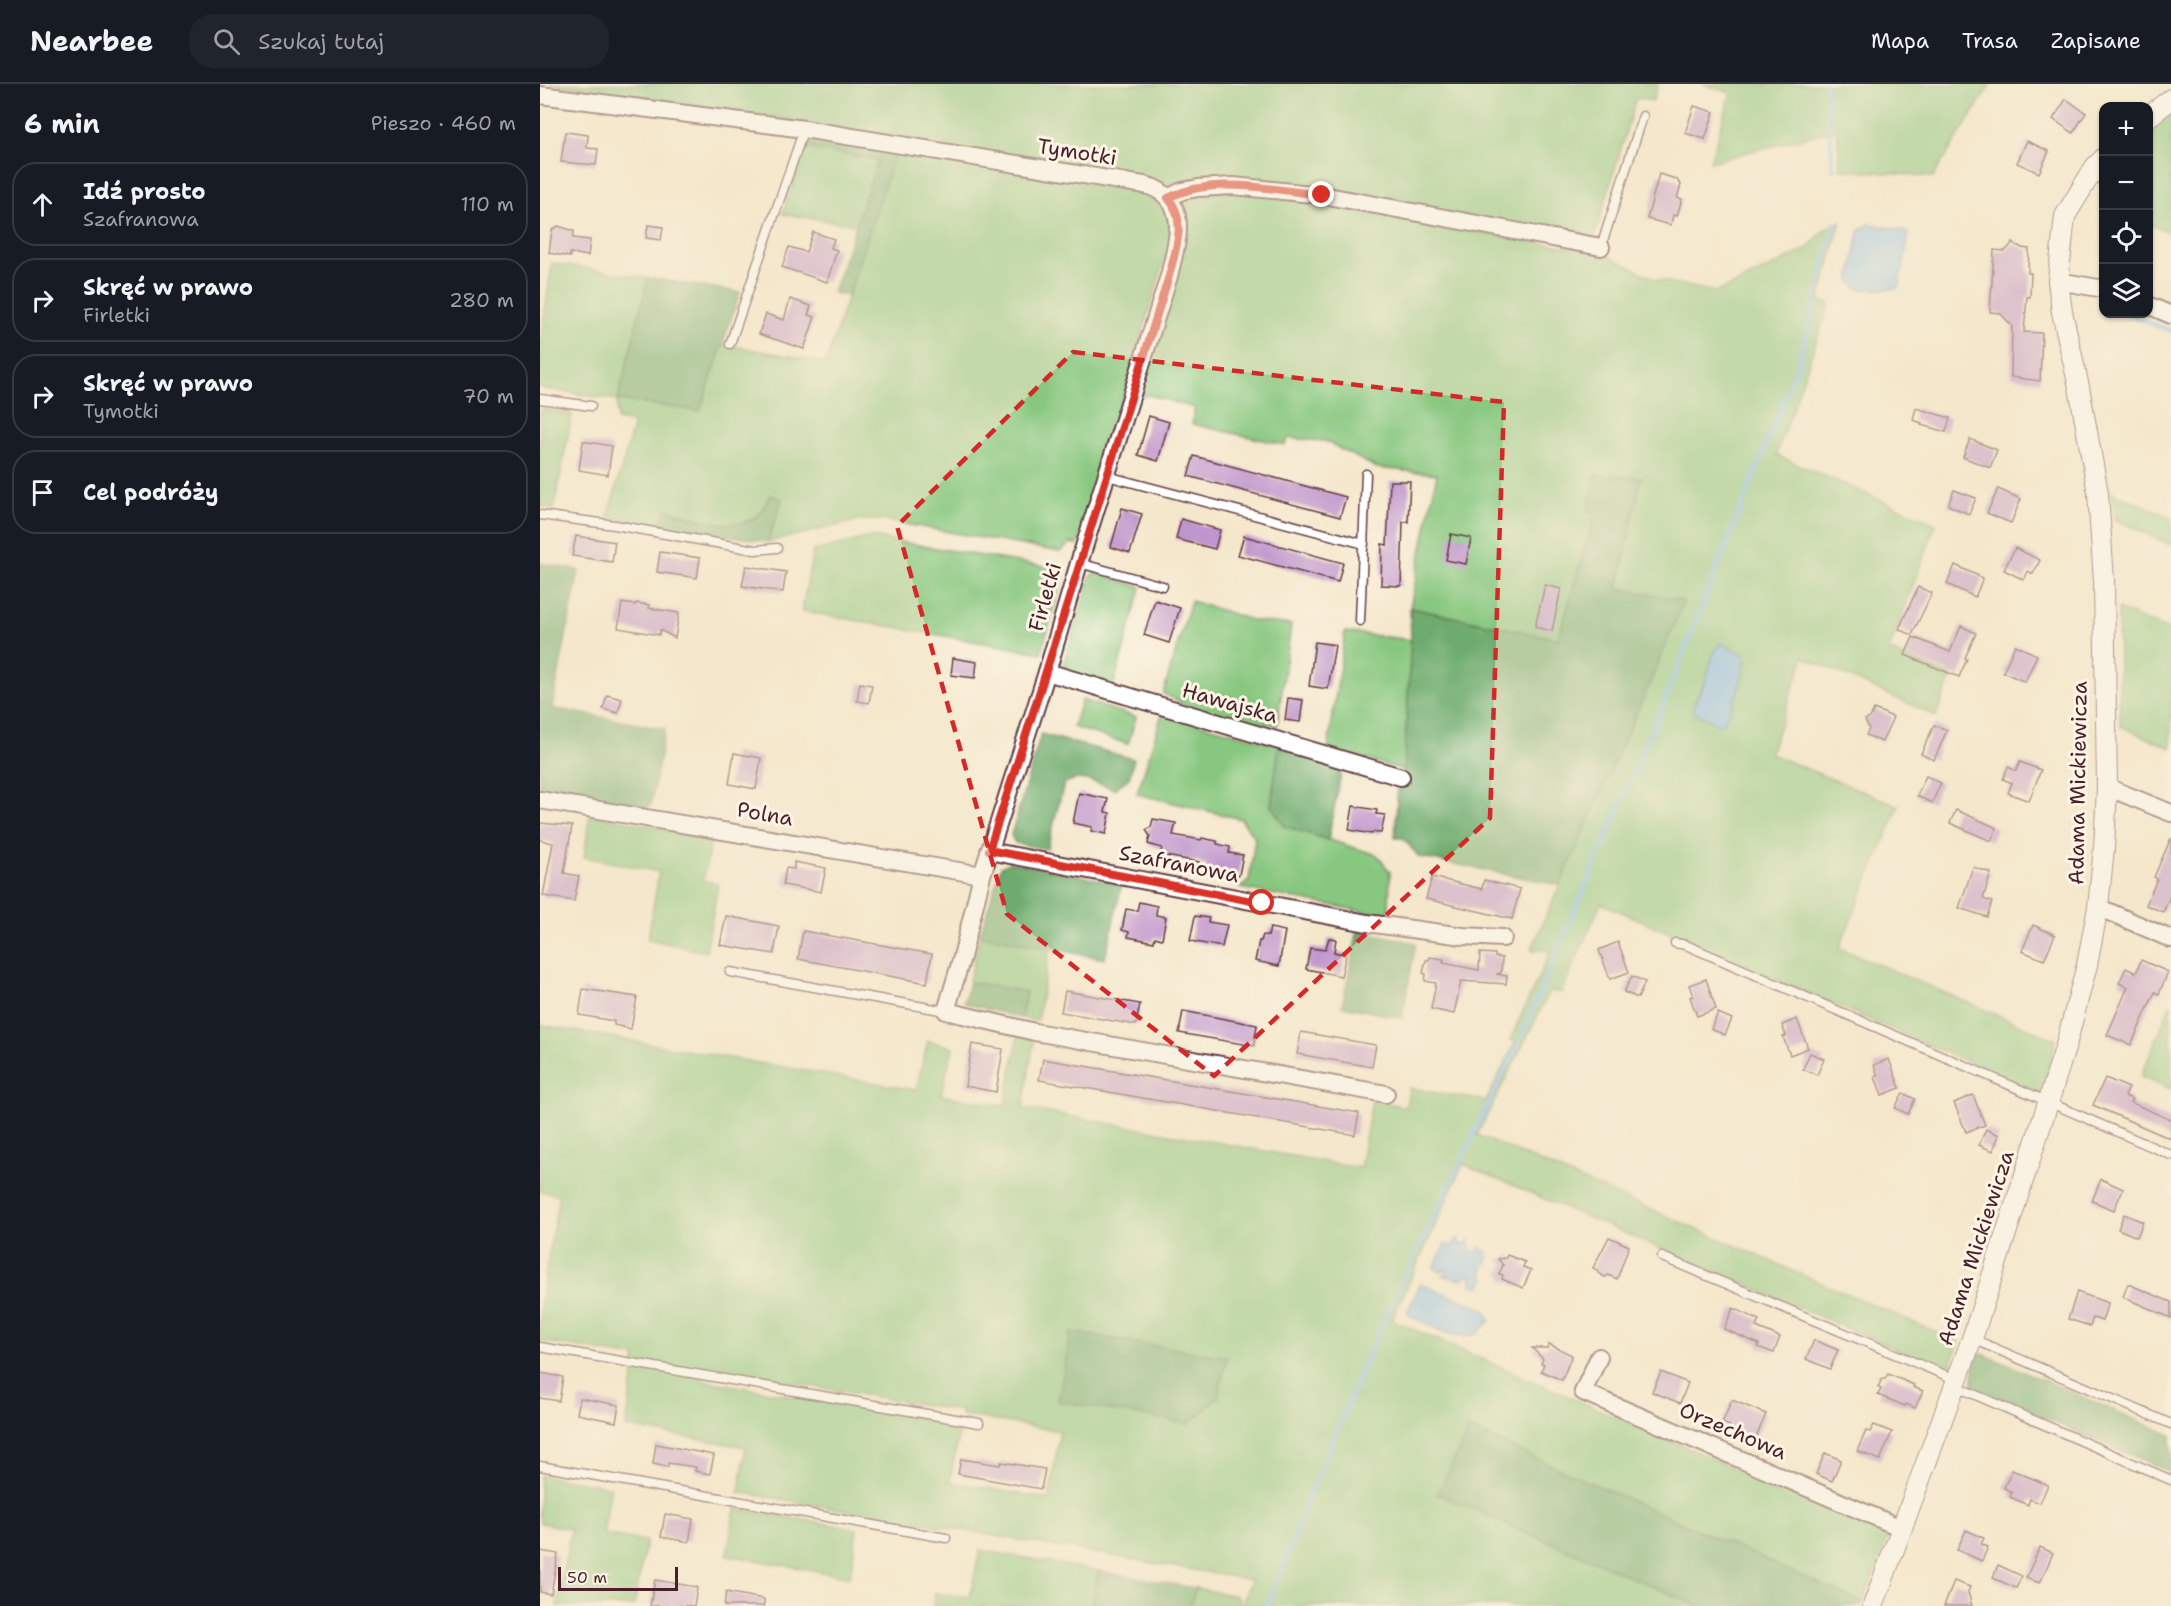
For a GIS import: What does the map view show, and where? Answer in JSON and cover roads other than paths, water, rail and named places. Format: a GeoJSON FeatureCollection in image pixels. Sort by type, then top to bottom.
{"type":"FeatureCollection","features":[{"type":"Feature","properties":{"kind":"street","name":"Tymotki"},"geometry":{"type":"LineString","coordinates":[[540,95],[804,129],[1154,188],[1168,198]]}},
{"type":"Feature","properties":{"kind":"street"},"geometry":{"type":"LineString","coordinates":[[2153,113],[2171,99]]}},
{"type":"Feature","properties":{"kind":"street","name":"Adama Mickiewicza"},"geometry":{"type":"LineString","coordinates":[[1873,1606],[1972,1339],[2048,1103],[2087,965],[2098,907],[2107,787],[2104,581],[2098,493],[2079,387],[2062,312],[2058,281],[2065,216],[2099,162]]}},
{"type":"Feature","properties":{"kind":"street"},"geometry":{"type":"LineString","coordinates":[[1168,198],[1182,191],[1198,188],[1233,186],[1322,195],[1601,248]]}},
{"type":"Feature","properties":{"kind":"street","name":"Firletki"},"geometry":{"type":"LineString","coordinates":[[946,1011],[989,850],[1047,672],[1169,276],[1178,235],[1178,217],[1175,206],[1168,198]]}},
{"type":"Feature","properties":{"kind":"street"},"geometry":{"type":"LineString","coordinates":[[2058,281],[2099,288]]}},
{"type":"Feature","properties":{"kind":"street"},"geometry":{"type":"LineString","coordinates":[[2153,307],[2171,315]]}},
{"type":"Feature","properties":{"kind":"street","name":"Hawajska"},"geometry":{"type":"LineString","coordinates":[[1047,672],[1401,777]]}},
{"type":"Feature","properties":{"kind":"street"},"geometry":{"type":"LineString","coordinates":[[2107,787],[2171,813]]}},
{"type":"Feature","properties":{"kind":"street","name":"Polna"},"geometry":{"type":"LineString","coordinates":[[540,800],[982,875]]}},
{"type":"Feature","properties":{"kind":"street","name":"Szafranowa"},"geometry":{"type":"LineString","coordinates":[[989,850],[1367,923],[1463,936],[1503,938]]}},
{"type":"Feature","properties":{"kind":"street"},"geometry":{"type":"LineString","coordinates":[[2098,907],[2171,939]]}},
{"type":"Feature","properties":{"kind":"street"},"geometry":{"type":"LineString","coordinates":[[946,1011],[1035,1032],[1386,1094]]}},
{"type":"Feature","properties":{"kind":"street","name":"Orzechowa"},"geometry":{"type":"LineString","coordinates":[[1599,1357],[1583,1392],[1901,1528]]}},
{"type":"Feature","properties":{"kind":"lane"},"geometry":{"type":"LineString","coordinates":[[1601,248],[1643,116]]}},
{"type":"Feature","properties":{"kind":"lane"},"geometry":{"type":"LineString","coordinates":[[730,344],[804,129]]}},
{"type":"Feature","properties":{"kind":"lane"},"geometry":{"type":"LineString","coordinates":[[540,399],[591,406]]}},
{"type":"Feature","properties":{"kind":"lane"},"geometry":{"type":"LineString","coordinates":[[1360,621],[1366,474]]}},
{"type":"Feature","properties":{"kind":"lane"},"geometry":{"type":"LineString","coordinates":[[1107,476],[1364,544]]}},
{"type":"Feature","properties":{"kind":"lane"},"geometry":{"type":"LineString","coordinates":[[540,515],[615,525],[755,550],[777,548]]}},
{"type":"Feature","properties":{"kind":"lane"},"geometry":{"type":"LineString","coordinates":[[1079,563],[1163,586]]}},
{"type":"Feature","properties":{"kind":"lane"},"geometry":{"type":"LineString","coordinates":[[1675,943],[1686,945],[2171,1155]]}},
{"type":"Feature","properties":{"kind":"lane"},"geometry":{"type":"LineString","coordinates":[[730,972],[946,1011]]}},
{"type":"Feature","properties":{"kind":"lane"},"geometry":{"type":"LineString","coordinates":[[1662,1257],[1956,1383],[2171,1480]]}},
{"type":"Feature","properties":{"kind":"lane"},"geometry":{"type":"LineString","coordinates":[[1972,1339],[2171,1424]]}},
{"type":"Feature","properties":{"kind":"lane"},"geometry":{"type":"LineString","coordinates":[[540,1347],[980,1423]]}},
{"type":"Feature","properties":{"kind":"lane"},"geometry":{"type":"LineString","coordinates":[[540,1466],[946,1538]]}},
{"type":"Feature","properties":{"kind":"water"},"geometry":{"type":"Polygon","coordinates":[[[1870,224],[1909,233],[1903,271],[1899,277],[1901,282],[1897,289],[1859,289],[1850,281],[1859,231],[1870,224]]]}},
{"type":"Feature","properties":{"kind":"water"},"geometry":{"type":"Polygon","coordinates":[[[1720,643],[1743,654],[1746,658],[1734,701],[1727,717],[1722,724],[1718,724],[1693,712],[1693,708],[1720,643]]]}},
{"type":"Feature","properties":{"kind":"water"},"geometry":{"type":"Polygon","coordinates":[[[1458,1238],[1460,1245],[1467,1243],[1470,1239],[1470,1249],[1476,1253],[1479,1247],[1487,1252],[1488,1258],[1482,1271],[1485,1280],[1479,1287],[1472,1285],[1470,1274],[1461,1280],[1443,1275],[1447,1273],[1446,1269],[1441,1272],[1434,1268],[1445,1244],[1453,1247],[1458,1238]]]}},
{"type":"Feature","properties":{"kind":"water"},"geometry":{"type":"Polygon","coordinates":[[[1420,1284],[1484,1309],[1490,1320],[1476,1334],[1459,1336],[1442,1331],[1411,1316],[1407,1313],[1420,1284]]]}},
{"type":"Feature","properties":{"kind":"waterway"},"geometry":{"type":"LineString","coordinates":[[1826,84],[1833,170]]}},
{"type":"Feature","properties":{"kind":"waterway"},"geometry":{"type":"LineString","coordinates":[[1267,1606],[1312,1489],[1380,1328],[1520,1039],[1660,712],[1798,364],[1835,224]]}},
{"type":"Feature","properties":{"kind":"waterway"},"geometry":{"type":"LineString","coordinates":[[2137,318],[2171,331]]}}]}
